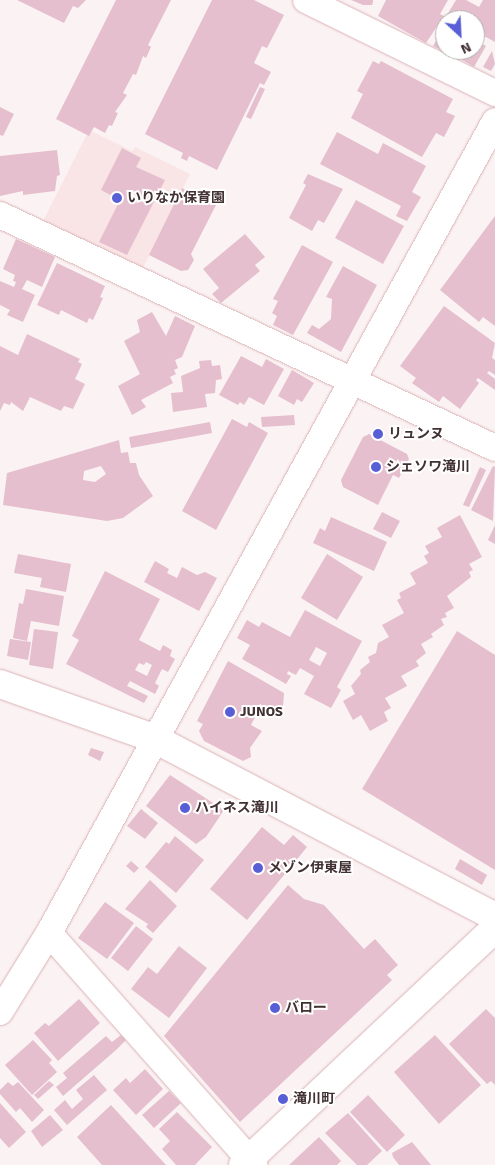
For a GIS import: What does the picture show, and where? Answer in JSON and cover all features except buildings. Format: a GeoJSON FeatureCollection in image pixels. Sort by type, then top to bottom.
{"type":"FeatureCollection","features":[{"type":"Feature","properties":{"kind":"street"},"geometry":{"type":"LineString","coordinates":[[306,0],[495,93]]}},
{"type":"Feature","properties":{"kind":"street"},"geometry":{"type":"LineString","coordinates":[[0,1012],[49,933],[153,738],[495,121]]}},
{"type":"Feature","properties":{"kind":"street"},"geometry":{"type":"LineString","coordinates":[[0,215],[495,448]]}},
{"type":"Feature","properties":{"kind":"street"},"geometry":{"type":"LineString","coordinates":[[0,684],[153,738],[495,917]]}},
{"type":"Feature","properties":{"kind":"street"},"geometry":{"type":"LineString","coordinates":[[49,933],[249,1163],[495,928]]}},
{"type":"Feature","properties":{"kind":"shaded area","name":"いりなか保育園"},"geometry":{"type":"Polygon","coordinates":[[[89,130],[132,151],[135,147],[190,174],[142,270],[43,221],[89,130]]]}},
{"type":"Feature","properties":{"kind":"place","name":"いりなか保育園"},"geometry":{"type":"Point","coordinates":[117,198]}},
{"type":"Feature","properties":{"kind":"place","name":"リュンヌ"},"geometry":{"type":"Point","coordinates":[378,434]}},
{"type":"Feature","properties":{"kind":"place","name":"シェソワ滝川"},"geometry":{"type":"Point","coordinates":[376,467]}},
{"type":"Feature","properties":{"kind":"place","name":"JUNOS"},"geometry":{"type":"Point","coordinates":[230,712]}},
{"type":"Feature","properties":{"kind":"place","name":"ハイネス滝川"},"geometry":{"type":"Point","coordinates":[185,808]}},
{"type":"Feature","properties":{"kind":"place","name":"メゾン伊東屋"},"geometry":{"type":"Point","coordinates":[258,868]}},
{"type":"Feature","properties":{"kind":"place","name":"バロー"},"geometry":{"type":"Point","coordinates":[275,1008]}},
{"type":"Feature","properties":{"kind":"place","name":"滝川町"},"geometry":{"type":"Point","coordinates":[283,1099]}}]}
